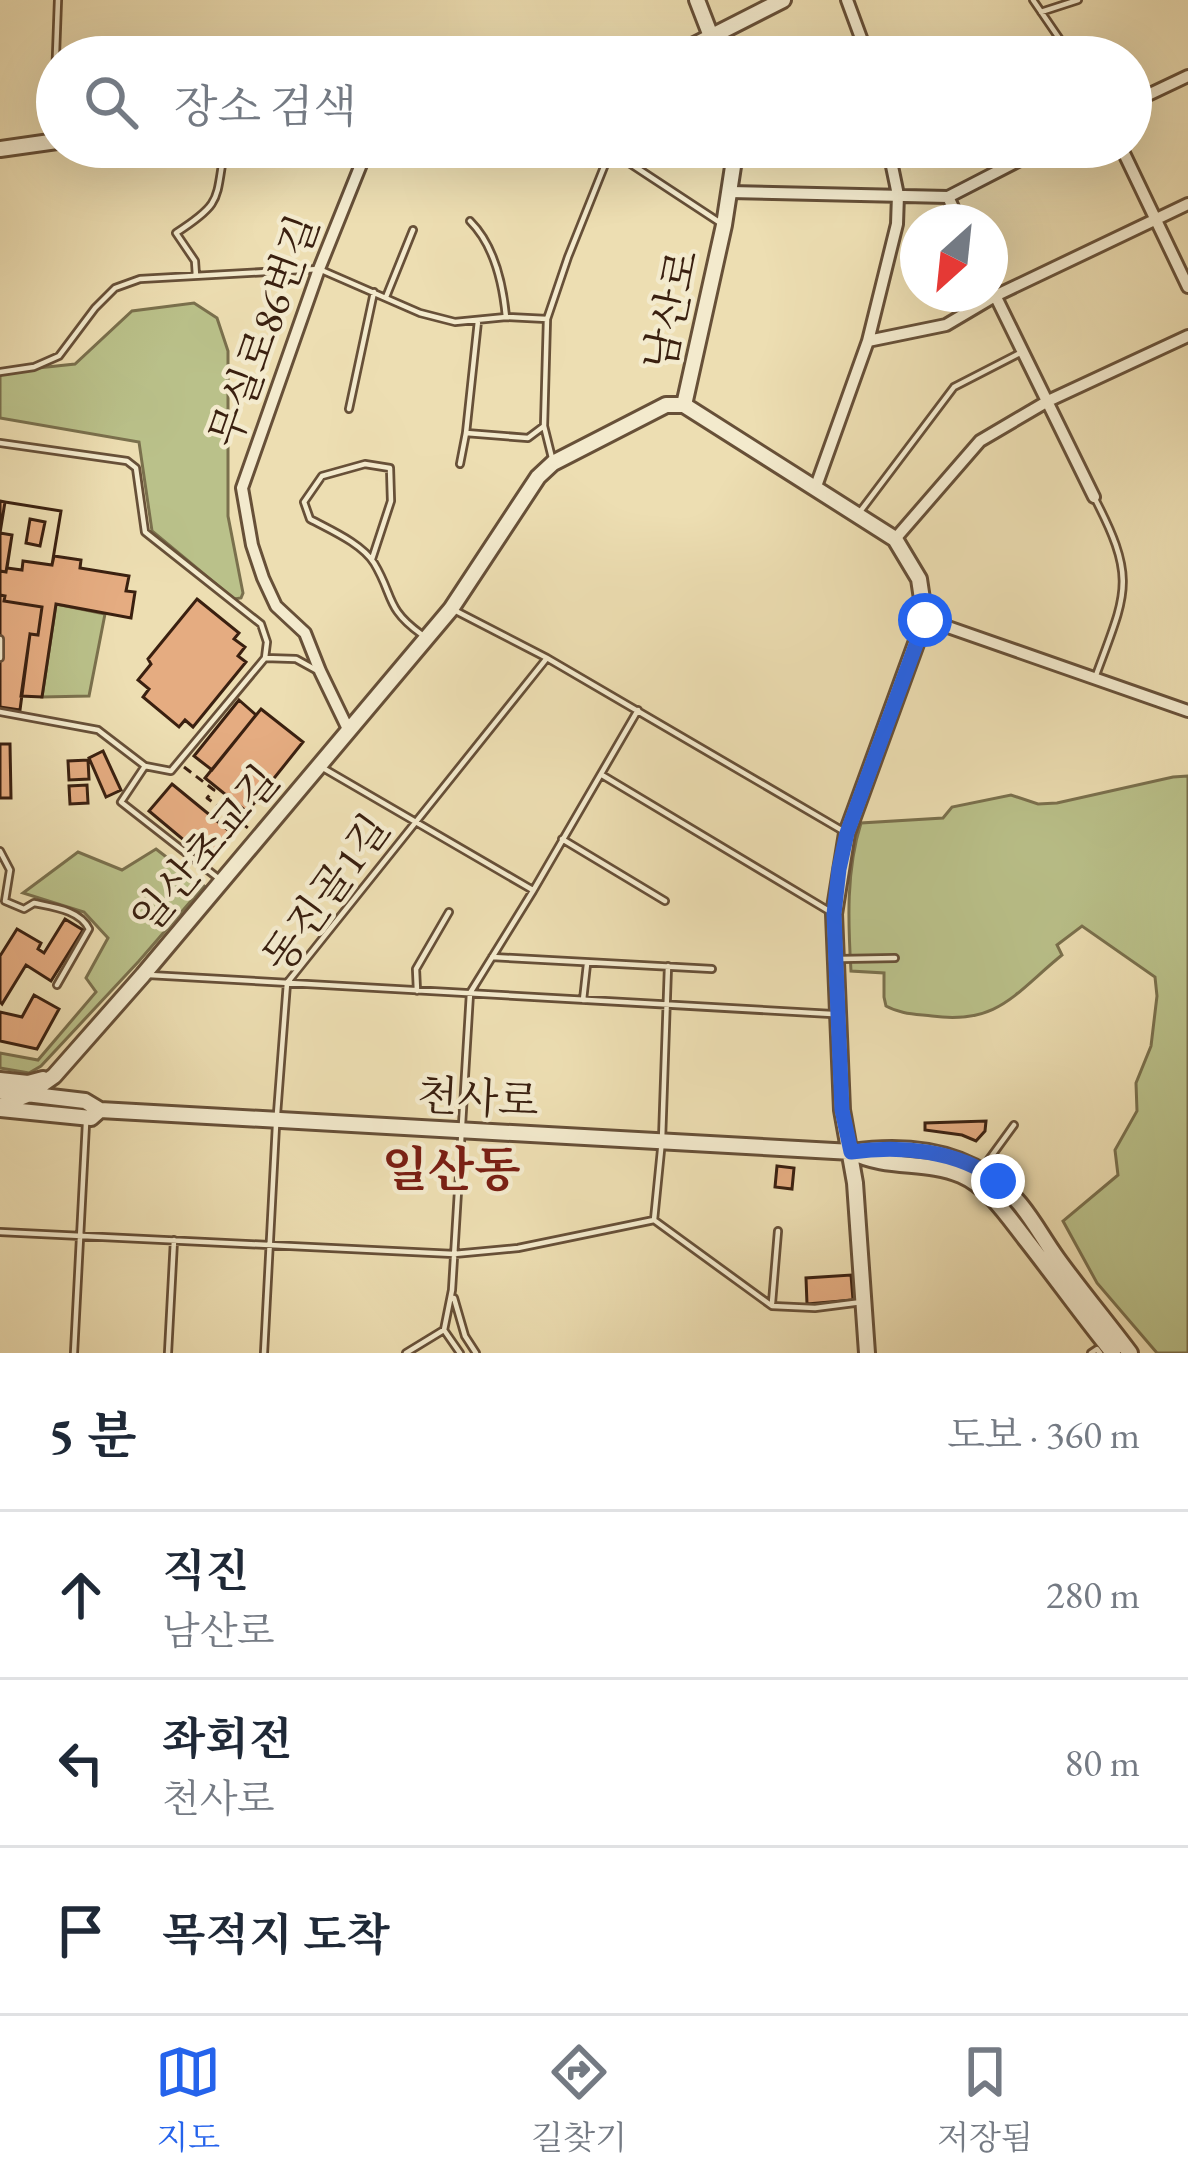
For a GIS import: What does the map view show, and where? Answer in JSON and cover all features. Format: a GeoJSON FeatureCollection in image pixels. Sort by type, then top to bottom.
{"type":"FeatureCollection","features":[{"type":"Feature","properties":{"kind":"street"},"geometry":{"type":"LineString","coordinates":[[697,0],[712,36],[783,0]]}},
{"type":"Feature","properties":{"kind":"street"},"geometry":{"type":"LineString","coordinates":[[848,0],[861,36]]}},
{"type":"Feature","properties":{"kind":"street"},"geometry":{"type":"LineString","coordinates":[[1152,94],[1188,76]]}},
{"type":"Feature","properties":{"kind":"street"},"geometry":{"type":"LineString","coordinates":[[0,149],[36,144]]}},
{"type":"Feature","properties":{"kind":"street","name":"무실로86번길"},"geometry":{"type":"LineString","coordinates":[[348,729],[305,633],[276,606],[263,578],[242,488],[360,168]]}},
{"type":"Feature","properties":{"kind":"street","name":"남산로"},"geometry":{"type":"LineString","coordinates":[[733,168],[684,405],[896,539]]}},
{"type":"Feature","properties":{"kind":"street"},"geometry":{"type":"LineString","coordinates":[[815,489],[868,341],[897,224],[892,168]]}},
{"type":"Feature","properties":{"kind":"street"},"geometry":{"type":"LineString","coordinates":[[730,192],[949,197],[1005,168]]}},
{"type":"Feature","properties":{"kind":"street"},"geometry":{"type":"LineString","coordinates":[[1131,168],[1188,287]]}},
{"type":"Feature","properties":{"kind":"street"},"geometry":{"type":"LineString","coordinates":[[949,197],[952,204]]}},
{"type":"Feature","properties":{"kind":"street"},"geometry":{"type":"LineString","coordinates":[[1008,285],[1188,204]]}},
{"type":"Feature","properties":{"kind":"street"},"geometry":{"type":"LineString","coordinates":[[868,341],[946,325],[964,312]]}},
{"type":"Feature","properties":{"kind":"street"},"geometry":{"type":"LineString","coordinates":[[1003,312],[1094,497]]}},
{"type":"Feature","properties":{"kind":"street"},"geometry":{"type":"LineString","coordinates":[[867,1353],[851,1152],[842,1110],[834,914],[847,833],[925,620],[919,578],[896,539],[980,441],[1048,401],[1188,336]]}},
{"type":"Feature","properties":{"kind":"street","name":"일산초교길"},"geometry":{"type":"LineString","coordinates":[[0,1108],[54,1076],[143,975],[451,609],[538,477],[554,463],[665,405],[684,405]]}},
{"type":"Feature","properties":{"kind":"street"},"geometry":{"type":"LineString","coordinates":[[925,620],[1188,711]]}},
{"type":"Feature","properties":{"kind":"street"},"geometry":{"type":"LineString","coordinates":[[0,1081],[28,1083],[54,1076]]}},
{"type":"Feature","properties":{"kind":"street","name":"천사로"},"geometry":{"type":"LineString","coordinates":[[0,1091],[85,1101],[93,1114]]}},
{"type":"Feature","properties":{"kind":"street","name":"천사로"},"geometry":{"type":"LineString","coordinates":[[0,1108],[851,1152],[872,1162],[977,1175]]}},
{"type":"Feature","properties":{"kind":"street"},"geometry":{"type":"LineString","coordinates":[[977,1175],[1113,1353]]}},
{"type":"Feature","properties":{"kind":"street"},"geometry":{"type":"LineString","coordinates":[[977,1175],[1022,1207],[1130,1353]]}},
{"type":"Feature","properties":{"kind":"lane"},"geometry":{"type":"LineString","coordinates":[[57,36],[58,0]]}},
{"type":"Feature","properties":{"kind":"lane"},"geometry":{"type":"LineString","coordinates":[[1033,0],[1058,36]]}},
{"type":"Feature","properties":{"kind":"lane"},"geometry":{"type":"LineString","coordinates":[[1041,12],[1078,0]]}},
{"type":"Feature","properties":{"kind":"lane"},"geometry":{"type":"LineString","coordinates":[[196,275],[195,261],[176,233],[208,212],[222,168]]}},
{"type":"Feature","properties":{"kind":"lane"},"geometry":{"type":"LineString","coordinates":[[554,463],[544,426],[547,319],[601,168]]}},
{"type":"Feature","properties":{"kind":"lane"},"geometry":{"type":"LineString","coordinates":[[636,168],[724,225]]}},
{"type":"Feature","properties":{"kind":"lane"},"geometry":{"type":"LineString","coordinates":[[470,221],[480,231],[503,288],[506,317]]}},
{"type":"Feature","properties":{"kind":"lane"},"geometry":{"type":"LineString","coordinates":[[386,297],[412,230]]}},
{"type":"Feature","properties":{"kind":"lane"},"geometry":{"type":"LineString","coordinates":[[0,372],[34,367],[59,356],[115,288],[140,279],[320,268],[420,313],[455,322],[547,319]]}},
{"type":"Feature","properties":{"kind":"lane"},"geometry":{"type":"LineString","coordinates":[[349,409],[374,292]]}},
{"type":"Feature","properties":{"kind":"lane"},"geometry":{"type":"LineString","coordinates":[[460,464],[478,320]]}},
{"type":"Feature","properties":{"kind":"lane"},"geometry":{"type":"LineString","coordinates":[[857,514],[954,387],[1022,352]]}},
{"type":"Feature","properties":{"kind":"lane"},"geometry":{"type":"LineString","coordinates":[[466,433],[528,438],[544,426]]}},
{"type":"Feature","properties":{"kind":"lane"},"geometry":{"type":"LineString","coordinates":[[0,443],[127,461],[136,468],[146,532],[261,624],[267,642],[265,658],[171,771],[145,766],[98,730],[0,712]]}},
{"type":"Feature","properties":{"kind":"lane"},"geometry":{"type":"LineString","coordinates":[[372,559],[391,501],[390,468],[364,464],[322,476],[304,502],[310,519],[372,559],[394,610],[426,638]]}},
{"type":"Feature","properties":{"kind":"lane"},"geometry":{"type":"LineString","coordinates":[[1094,497],[1123,563],[1124,592],[1094,678]]}},
{"type":"Feature","properties":{"kind":"lane"},"geometry":{"type":"LineString","coordinates":[[451,609],[548,658],[847,833]]}},
{"type":"Feature","properties":{"kind":"lane"},"geometry":{"type":"LineString","coordinates":[[0,639],[0,658]]}},
{"type":"Feature","properties":{"kind":"lane"},"geometry":{"type":"LineString","coordinates":[[265,658],[296,659],[320,671]]}},
{"type":"Feature","properties":{"kind":"lane","name":"동진골1길"},"geometry":{"type":"LineString","coordinates":[[264,1353],[287,983],[548,658]]}},
{"type":"Feature","properties":{"kind":"lane"},"geometry":{"type":"LineString","coordinates":[[460,1353],[444,1330],[452,1290],[470,993],[638,710]]}},
{"type":"Feature","properties":{"kind":"lane"},"geometry":{"type":"LineString","coordinates":[[145,766],[121,802],[222,881]]}},
{"type":"Feature","properties":{"kind":"lane"},"geometry":{"type":"LineString","coordinates":[[318,766],[533,891]]}},
{"type":"Feature","properties":{"kind":"lane"},"geometry":{"type":"LineString","coordinates":[[600,774],[834,914]]}},
{"type":"Feature","properties":{"kind":"lane"},"geometry":{"type":"LineString","coordinates":[[562,838],[665,901]]}},
{"type":"Feature","properties":{"kind":"lane"},"geometry":{"type":"LineString","coordinates":[[0,851],[10,870],[5,901],[24,909],[34,903],[50,906],[87,922],[89,929],[57,986]]}},
{"type":"Feature","properties":{"kind":"lane"},"geometry":{"type":"LineString","coordinates":[[417,991],[416,969],[449,912]]}},
{"type":"Feature","properties":{"kind":"lane"},"geometry":{"type":"LineString","coordinates":[[493,957],[712,969]]}},
{"type":"Feature","properties":{"kind":"lane"},"geometry":{"type":"LineString","coordinates":[[836,959],[895,958]]}},
{"type":"Feature","properties":{"kind":"lane"},"geometry":{"type":"LineString","coordinates":[[583,1000],[587,962]]}},
{"type":"Feature","properties":{"kind":"lane"},"geometry":{"type":"LineString","coordinates":[[654,1220],[668,967]]}},
{"type":"Feature","properties":{"kind":"lane"},"geometry":{"type":"LineString","coordinates":[[143,975],[838,1014]]}},
{"type":"Feature","properties":{"kind":"lane"},"geometry":{"type":"LineString","coordinates":[[74,1353],[93,1114]]}},
{"type":"Feature","properties":{"kind":"lane"},"geometry":{"type":"LineString","coordinates":[[977,1175],[1014,1125]]}},
{"type":"Feature","properties":{"kind":"lane"},"geometry":{"type":"LineString","coordinates":[[0,1232],[454,1254],[518,1248],[654,1220],[772,1306],[815,1308],[862,1302]]}},
{"type":"Feature","properties":{"kind":"lane"},"geometry":{"type":"LineString","coordinates":[[772,1306],[778,1231]]}},
{"type":"Feature","properties":{"kind":"lane"},"geometry":{"type":"LineString","coordinates":[[168,1353],[174,1240]]}},
{"type":"Feature","properties":{"kind":"lane"},"geometry":{"type":"LineString","coordinates":[[452,1290],[464,1336],[476,1353]]}},
{"type":"Feature","properties":{"kind":"lane"},"geometry":{"type":"LineString","coordinates":[[406,1353],[444,1330]]}},
{"type":"Feature","properties":{"kind":"path"},"geometry":{"type":"LineString","coordinates":[[187,769],[214,790],[207,798],[253,832]]}},
{"type":"Feature","properties":{"kind":"green space"},"geometry":{"type":"Polygon","coordinates":[[[194,303],[217,318],[228,351],[228,516],[241,598],[234,599],[152,531],[139,442],[0,418],[0,372],[75,364],[132,311],[194,303]]]}},
{"type":"Feature","properties":{"kind":"green space"},"geometry":{"type":"Polygon","coordinates":[[[56,604],[105,614],[89,696],[42,697],[56,604]]]}},
{"type":"Feature","properties":{"kind":"green space"},"geometry":{"type":"Polygon","coordinates":[[[1188,776],[1188,1353],[1157,1353],[1097,1283],[1063,1221],[1118,1175],[1115,1150],[1137,1111],[1136,1083],[1151,1046],[1155,977],[1082,926],[1057,945],[1062,955],[990,1011],[955,1018],[902,1012],[886,1006],[884,973],[851,971],[849,896],[861,823],[943,818],[952,807],[1011,795],[1038,804],[1057,803],[1188,776]]]}},
{"type":"Feature","properties":{"kind":"green space"},"geometry":{"type":"Polygon","coordinates":[[[156,849],[204,886],[41,1066],[29,1073],[0,1068],[0,1053],[38,1060],[96,992],[86,978],[108,938],[84,912],[23,893],[78,852],[122,870],[156,849]]]}},
{"type":"Feature","properties":{"kind":"building"},"geometry":{"type":"Polygon","coordinates":[[[5,502],[61,511],[52,565],[23,561],[22,570],[7,568],[12,535],[0,533],[5,502]],[[30,519],[26,543],[40,546],[45,522],[30,519]]]}},
{"type":"Feature","properties":{"kind":"building"},"geometry":{"type":"Polygon","coordinates":[[[5,502],[61,511],[52,565],[23,561],[22,570],[7,568],[12,535],[0,533],[5,502]]]}},
{"type":"Feature","properties":{"kind":"building"},"geometry":{"type":"Polygon","coordinates":[[[30,519],[45,522],[40,546],[26,543],[30,519]]]}},
{"type":"Feature","properties":{"kind":"building"},"geometry":{"type":"Polygon","coordinates":[[[30,519],[45,522],[40,546],[26,543],[30,519]]]}},
{"type":"Feature","properties":{"kind":"building"},"geometry":{"type":"Polygon","coordinates":[[[0,533],[12,535],[7,568],[22,570],[23,561],[52,565],[54,556],[81,560],[80,568],[129,576],[126,591],[135,592],[131,618],[56,604],[42,697],[21,696],[30,634],[38,635],[42,607],[4,601],[5,596],[0,595],[0,533]]]}},
{"type":"Feature","properties":{"kind":"building"},"geometry":{"type":"Polygon","coordinates":[[[0,533],[12,535],[6,572],[0,571],[0,533]]]}},
{"type":"Feature","properties":{"kind":"building"},"geometry":{"type":"Polygon","coordinates":[[[0,533],[12,535],[6,572],[0,571],[0,533]]]}},
{"type":"Feature","properties":{"kind":"building"},"geometry":{"type":"Polygon","coordinates":[[[0,595],[5,596],[4,601],[42,607],[38,635],[30,634],[20,710],[0,707],[0,595]]]}},
{"type":"Feature","properties":{"kind":"building"},"geometry":{"type":"Polygon","coordinates":[[[197,599],[239,633],[234,639],[245,647],[238,656],[246,662],[193,727],[185,720],[179,727],[143,697],[149,689],[138,680],[151,664],[148,659],[197,599]]]}},
{"type":"Feature","properties":{"kind":"building"},"geometry":{"type":"Polygon","coordinates":[[[239,700],[256,715],[212,770],[194,756],[239,700]]]}},
{"type":"Feature","properties":{"kind":"building"},"geometry":{"type":"Polygon","coordinates":[[[261,709],[303,742],[247,812],[205,778],[261,709]]]}},
{"type":"Feature","properties":{"kind":"building"},"geometry":{"type":"Polygon","coordinates":[[[0,744],[10,744],[11,798],[0,798],[0,744]]]}},
{"type":"Feature","properties":{"kind":"building"},"geometry":{"type":"Polygon","coordinates":[[[103,751],[121,790],[106,797],[89,758],[103,751]]]}},
{"type":"Feature","properties":{"kind":"building"},"geometry":{"type":"Polygon","coordinates":[[[88,760],[89,779],[69,780],[68,761],[88,760]]]}},
{"type":"Feature","properties":{"kind":"building"},"geometry":{"type":"Polygon","coordinates":[[[172,784],[233,834],[210,862],[149,811],[172,784]]]}},
{"type":"Feature","properties":{"kind":"building"},"geometry":{"type":"Polygon","coordinates":[[[87,785],[88,803],[70,804],[69,786],[87,785]]]}},
{"type":"Feature","properties":{"kind":"building"},"geometry":{"type":"Polygon","coordinates":[[[65,919],[83,930],[51,981],[26,965],[2,1004],[0,956],[17,929],[41,943],[38,949],[44,953],[65,919]]]}},
{"type":"Feature","properties":{"kind":"building"},"geometry":{"type":"Polygon","coordinates":[[[34,995],[59,1009],[37,1049],[0,1041],[0,1012],[22,1017],[34,995]]]}},
{"type":"Feature","properties":{"kind":"building"},"geometry":{"type":"Polygon","coordinates":[[[986,1121],[976,1141],[925,1130],[925,1123],[986,1121]]]}},
{"type":"Feature","properties":{"kind":"building"},"geometry":{"type":"Polygon","coordinates":[[[777,1166],[794,1168],[792,1189],[775,1187],[777,1166]]]}},
{"type":"Feature","properties":{"kind":"building"},"geometry":{"type":"Polygon","coordinates":[[[851,1275],[853,1300],[807,1304],[806,1278],[851,1275]]]}},
{"type":"Feature","properties":{"kind":"district","name":"일산동"},"geometry":{"type":"Point","coordinates":[451,1169]}},
{"type":"Feature","properties":{"kind":"route"},"geometry":{"type":"LineString","coordinates":[[925,620],[842,850],[834,914],[842,1110],[851,1152],[902,1150],[958,1159],[998,1181]]}}]}
